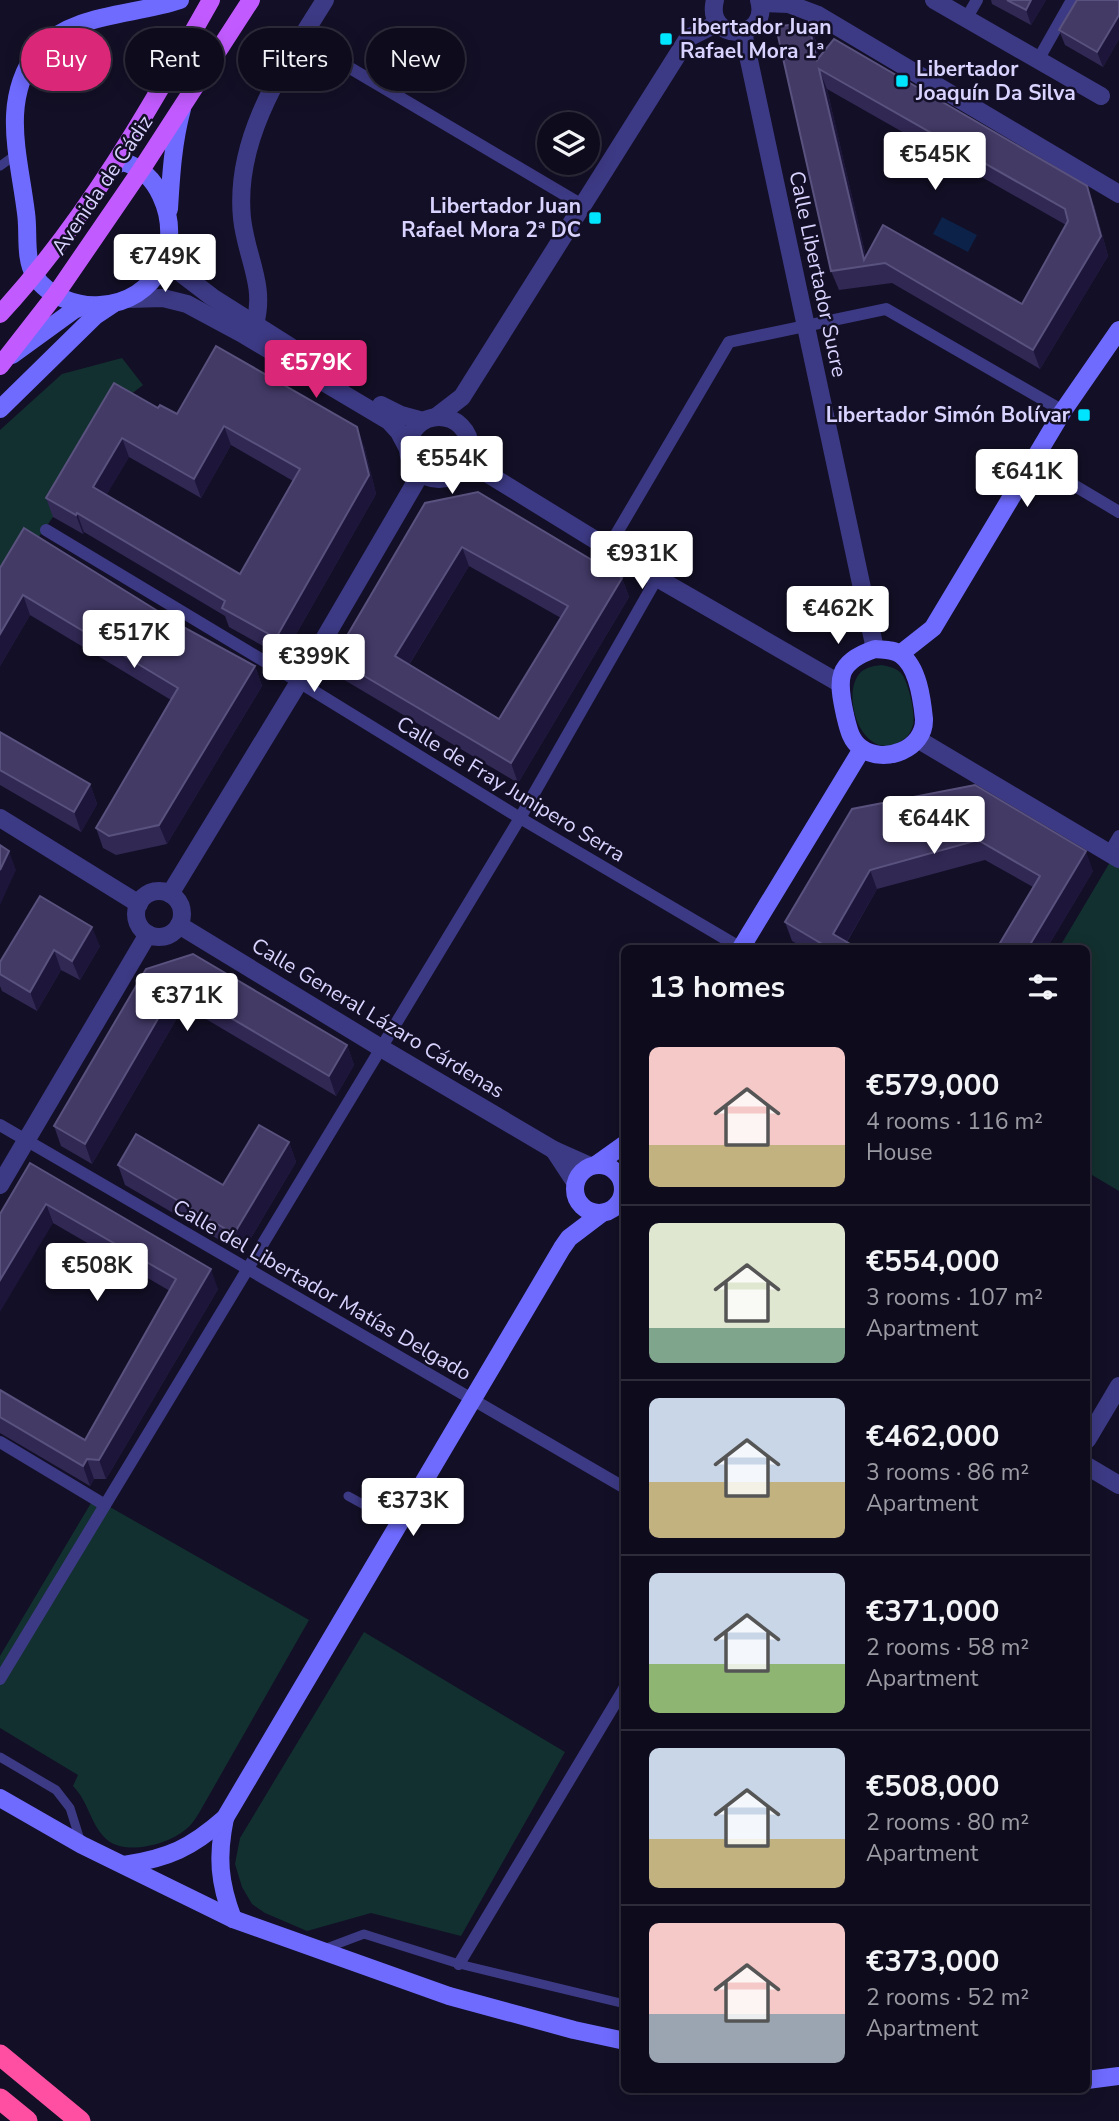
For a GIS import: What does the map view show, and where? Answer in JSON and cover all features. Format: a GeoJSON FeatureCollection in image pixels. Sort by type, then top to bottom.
{"type":"FeatureCollection","features":[{"type":"Feature","properties":{"kind":"highway"},"geometry":{"type":"LineString","coordinates":[[0,2055],[79,2121]]}},
{"type":"Feature","properties":{"kind":"highway"},"geometry":{"type":"LineString","coordinates":[[0,2099],[27,2121]]}},
{"type":"Feature","properties":{"kind":"main road","name":"Avenida de Cádiz"},"geometry":{"type":"LineString","coordinates":[[34,275],[29,252],[26,209],[7,161],[10,107],[20,75],[37,51],[50,39],[81,24],[180,0]]}},
{"type":"Feature","properties":{"kind":"main road","name":"Avenida de Cádiz"},"geometry":{"type":"LineString","coordinates":[[0,313],[34,275],[114,166],[211,0]]}},
{"type":"Feature","properties":{"kind":"main road","name":"Avenida de Cádiz"},"geometry":{"type":"LineString","coordinates":[[4,362],[56,294],[141,170],[251,0]]}},
{"type":"Feature","properties":{"kind":"main road"},"geometry":{"type":"LineString","coordinates":[[0,409],[95,316],[142,290],[155,276],[167,256],[171,235],[169,213],[172,162],[183,107]]}},
{"type":"Feature","properties":{"kind":"main road"},"geometry":{"type":"LineString","coordinates":[[114,166],[123,162],[141,170],[157,187],[169,213]]}},
{"type":"Feature","properties":{"kind":"main road"},"geometry":{"type":"LineString","coordinates":[[34,275],[56,294],[86,305],[121,301]]}},
{"type":"Feature","properties":{"kind":"main road","name":"Avenida de Cádiz"},"geometry":{"type":"LineString","coordinates":[[4,362],[74,310],[86,305]]}},
{"type":"Feature","properties":{"kind":"main road"},"geometry":{"type":"LineString","coordinates":[[900,654],[933,628],[1063,411],[1119,330]]}},
{"type":"Feature","properties":{"kind":"main road"},"geometry":{"type":"LineString","coordinates":[[875,649],[900,654],[915,676],[921,703],[924,727],[919,740],[904,751],[887,755],[862,749],[849,733],[839,683],[845,666],[858,654],[875,649]]}},
{"type":"Feature","properties":{"kind":"main road"},"geometry":{"type":"LineString","coordinates":[[743,945],[862,749]]}},
{"type":"Feature","properties":{"kind":"main road"},"geometry":{"type":"LineString","coordinates":[[124,1865],[152,1861],[179,1851],[204,1837],[225,1818],[569,1238],[578,1175],[621,1148]]}},
{"type":"Feature","properties":{"kind":"main road"},"geometry":{"type":"LineString","coordinates":[[594,1165],[611,1167],[621,1181]]}},
{"type":"Feature","properties":{"kind":"main road"},"geometry":{"type":"LineString","coordinates":[[576,1190],[586,1210],[614,1209]]}},
{"type":"Feature","properties":{"kind":"main road"},"geometry":{"type":"LineString","coordinates":[[569,1238],[614,1209]]}},
{"type":"Feature","properties":{"kind":"main road"},"geometry":{"type":"LineString","coordinates":[[0,1798],[82,1845],[233,1919],[449,1996],[621,2040]]}},
{"type":"Feature","properties":{"kind":"main road"},"geometry":{"type":"LineString","coordinates":[[225,1818],[219,1869],[224,1895],[233,1919]]}},
{"type":"Feature","properties":{"kind":"main road"},"geometry":{"type":"LineString","coordinates":[[1090,2080],[1119,2076]]}},
{"type":"Feature","properties":{"kind":"street"},"geometry":{"type":"LineString","coordinates":[[307,28],[324,0]]}},
{"type":"Feature","properties":{"kind":"street"},"geometry":{"type":"LineString","coordinates":[[715,0],[713,9],[718,23],[729,31],[743,32],[755,24],[759,18],[759,1],[786,2],[818,15],[1119,194]]}},
{"type":"Feature","properties":{"kind":"street"},"geometry":{"type":"LineString","coordinates":[[934,0],[1101,96]]}},
{"type":"Feature","properties":{"kind":"street"},"geometry":{"type":"LineString","coordinates":[[967,19],[977,0]]}},
{"type":"Feature","properties":{"kind":"street"},"geometry":{"type":"LineString","coordinates":[[1038,60],[1072,0]]}},
{"type":"Feature","properties":{"kind":"street"},"geometry":{"type":"LineString","coordinates":[[408,449],[412,433],[462,397],[688,38],[718,23]]}},
{"type":"Feature","properties":{"kind":"street","name":"Calle Libertador Sucre"},"geometry":{"type":"LineString","coordinates":[[743,32],[875,649]]}},
{"type":"Feature","properties":{"kind":"street"},"geometry":{"type":"LineString","coordinates":[[352,69],[582,205]]}},
{"type":"Feature","properties":{"kind":"street"},"geometry":{"type":"LineString","coordinates":[[255,324],[260,294],[243,221],[243,172],[259,116],[273,91]]}},
{"type":"Feature","properties":{"kind":"street"},"geometry":{"type":"LineString","coordinates":[[167,256],[182,274],[202,290],[381,405],[401,415],[429,419],[446,417],[464,428]]}},
{"type":"Feature","properties":{"kind":"street"},"geometry":{"type":"LineString","coordinates":[[121,301],[163,298],[187,304],[241,333],[389,421],[399,432],[415,466],[431,478],[452,476],[461,470],[467,461],[470,444],[460,413],[462,397]]}},
{"type":"Feature","properties":{"kind":"street"},"geometry":{"type":"LineString","coordinates":[[608,548],[729,342],[886,309],[1063,411]]}},
{"type":"Feature","properties":{"kind":"street"},"geometry":{"type":"LineString","coordinates":[[467,461],[657,578],[839,683]]}},
{"type":"Feature","properties":{"kind":"street"},"geometry":{"type":"LineString","coordinates":[[1033,461],[1119,512]]}},
{"type":"Feature","properties":{"kind":"street"},"geometry":{"type":"LineString","coordinates":[[170,894],[299,682],[421,473]]}},
{"type":"Feature","properties":{"kind":"street","name":"Calle de Fray Junipero Serra"},"geometry":{"type":"LineString","coordinates":[[46,530],[520,818],[736,945]]}},
{"type":"Feature","properties":{"kind":"street"},"geometry":{"type":"LineString","coordinates":[[0,1679],[520,818],[657,578]]}},
{"type":"Feature","properties":{"kind":"street"},"geometry":{"type":"LineString","coordinates":[[919,740],[1114,856],[1119,836]]}},
{"type":"Feature","properties":{"kind":"street"},"geometry":{"type":"LineString","coordinates":[[0,818],[139,904]]}},
{"type":"Feature","properties":{"kind":"street"},"geometry":{"type":"LineString","coordinates":[[149,894],[170,894],[182,911],[179,925],[175,931],[162,937],[148,934],[137,917],[139,904],[149,894]]}},
{"type":"Feature","properties":{"kind":"street","name":"Calle General Lázaro Cárdenas"},"geometry":{"type":"LineString","coordinates":[[179,925],[554,1150],[594,1165]]}},
{"type":"Feature","properties":{"kind":"street"},"geometry":{"type":"LineString","coordinates":[[0,1185],[148,934]]}},
{"type":"Feature","properties":{"kind":"street","name":"Calle del Libertador Matías Delgado"},"geometry":{"type":"LineString","coordinates":[[0,1125],[621,1486]]}},
{"type":"Feature","properties":{"kind":"street","name":"Calle General Lázaro Cárdenas"},"geometry":{"type":"LineString","coordinates":[[554,1150],[576,1190]]}},
{"type":"Feature","properties":{"kind":"street"},"geometry":{"type":"LineString","coordinates":[[1090,1435],[1119,1386]]}},
{"type":"Feature","properties":{"kind":"street"},"geometry":{"type":"LineString","coordinates":[[0,1442],[105,1505]]}},
{"type":"Feature","properties":{"kind":"street"},"geometry":{"type":"LineString","coordinates":[[1090,1468],[1119,1485]]}},
{"type":"Feature","properties":{"kind":"street"},"geometry":{"type":"LineString","coordinates":[[459,1964],[621,1694]]}},
{"type":"Feature","properties":{"kind":"lane"},"geometry":{"type":"LineString","coordinates":[[348,1496],[399,1524]]}},
{"type":"Feature","properties":{"kind":"lane"},"geometry":{"type":"LineString","coordinates":[[0,1757],[56,1790],[70,1808],[82,1845]]}},
{"type":"Feature","properties":{"kind":"lane"},"geometry":{"type":"LineString","coordinates":[[318,1951],[364,1934],[459,1964],[621,2003]]}},
{"type":"Feature","properties":{"kind":"green space"},"geometry":{"type":"Polygon","coordinates":[[[122,358],[143,385],[121,402],[0,600],[0,430],[62,374],[122,358]]]}},
{"type":"Feature","properties":{"kind":"green space"},"geometry":{"type":"Polygon","coordinates":[[[881,665],[897,670],[904,677],[913,713],[913,725],[909,734],[901,741],[887,746],[875,743],[865,735],[858,723],[852,695],[861,672],[881,665]]]}},
{"type":"Feature","properties":{"kind":"green space"},"geometry":{"type":"Polygon","coordinates":[[[1119,847],[1119,1191],[1090,1174],[1090,945],[1061,945],[1119,847]]]}},
{"type":"Feature","properties":{"kind":"green space"},"geometry":{"type":"Polygon","coordinates":[[[94,1498],[309,1620],[193,1822],[177,1835],[144,1847],[122,1846],[104,1837],[73,1786],[78,1775],[0,1728],[0,1656],[94,1498]]]}},
{"type":"Feature","properties":{"kind":"green space"},"geometry":{"type":"Polygon","coordinates":[[[364,1632],[565,1752],[461,1936],[371,1913],[307,1931],[265,1913],[252,1904],[242,1887],[235,1864],[240,1838],[364,1632]]]}},
{"type":"Feature","properties":{"kind":"water"},"geometry":{"type":"Polygon","coordinates":[[[942,217],[977,235],[968,252],[933,234],[942,217]]]}},
{"type":"Feature","properties":{"kind":"building"},"geometry":{"type":"Polygon","coordinates":[[[1007,0],[1031,0],[1026,10],[1007,0]]]}},
{"type":"Feature","properties":{"kind":"building"},"geometry":{"type":"Polygon","coordinates":[[[1077,0],[1119,0],[1119,15],[1097,52],[1059,30],[1077,0]]]}},
{"type":"Feature","properties":{"kind":"building"},"geometry":{"type":"Polygon","coordinates":[[[808,22],[817,60],[834,39],[1087,186],[1101,236],[1033,350],[885,263],[831,271],[776,27],[808,22]],[[819,69],[864,260],[883,225],[1022,304],[1068,221],[1065,209],[819,69]]]}},
{"type":"Feature","properties":{"kind":"building"},"geometry":{"type":"Polygon","coordinates":[[[216,346],[357,427],[369,475],[276,638],[222,608],[225,601],[77,513],[76,515],[46,498],[114,383],[158,408],[160,405],[177,414],[216,346]],[[224,426],[194,479],[122,438],[93,487],[240,574],[300,469],[224,426]]]}},
{"type":"Feature","properties":{"kind":"building"},"geometry":{"type":"Polygon","coordinates":[[[478,492],[622,578],[511,763],[334,658],[425,503],[478,492]],[[462,547],[395,656],[499,719],[568,606],[462,547]]]}},
{"type":"Feature","properties":{"kind":"building"},"geometry":{"type":"Polygon","coordinates":[[[24,528],[185,628],[255,666],[159,825],[109,836],[96,828],[178,688],[23,595],[0,634],[0,568],[24,528]]]}},
{"type":"Feature","properties":{"kind":"building"},"geometry":{"type":"Polygon","coordinates":[[[0,732],[90,784],[74,812],[0,770],[0,732]]]}},
{"type":"Feature","properties":{"kind":"building"},"geometry":{"type":"Polygon","coordinates":[[[975,785],[1086,851],[1030,945],[999,945],[1040,876],[978,840],[870,870],[833,934],[852,945],[824,945],[785,922],[852,809],[975,785]]]}},
{"type":"Feature","properties":{"kind":"building"},"geometry":{"type":"Polygon","coordinates":[[[0,845],[9,851],[0,870],[0,845]]]}},
{"type":"Feature","properties":{"kind":"building"},"geometry":{"type":"Polygon","coordinates":[[[40,896],[92,927],[72,961],[54,950],[30,992],[0,974],[0,962],[40,896]]]}},
{"type":"Feature","properties":{"kind":"building"},"geometry":{"type":"Polygon","coordinates":[[[193,954],[347,1045],[329,1076],[177,986],[85,1144],[54,1126],[146,969],[193,954]]]}},
{"type":"Feature","properties":{"kind":"building"},"geometry":{"type":"Polygon","coordinates":[[[259,1125],[289,1142],[234,1234],[118,1165],[136,1134],[223,1185],[259,1125]]]}},
{"type":"Feature","properties":{"kind":"building"},"geometry":{"type":"Polygon","coordinates":[[[30,1163],[211,1269],[99,1460],[87,1459],[83,1466],[0,1417],[0,1390],[85,1440],[176,1279],[46,1204],[0,1280],[0,1214],[30,1163]]]}},
{"type":"Feature","properties":{"kind":"place","name":"Libertador Juan Rafael Mora 1ª"},"geometry":{"type":"Point","coordinates":[666,39]}},
{"type":"Feature","properties":{"kind":"place","name":"Libertador Joaquín Da Silva"},"geometry":{"type":"Point","coordinates":[902,81]}},
{"type":"Feature","properties":{"kind":"place","name":"Libertador Juan Rafael Mora 2ª DC"},"geometry":{"type":"Point","coordinates":[595,218]}},
{"type":"Feature","properties":{"kind":"place","name":"Libertador Simón Bolívar"},"geometry":{"type":"Point","coordinates":[1084,415]}}]}
